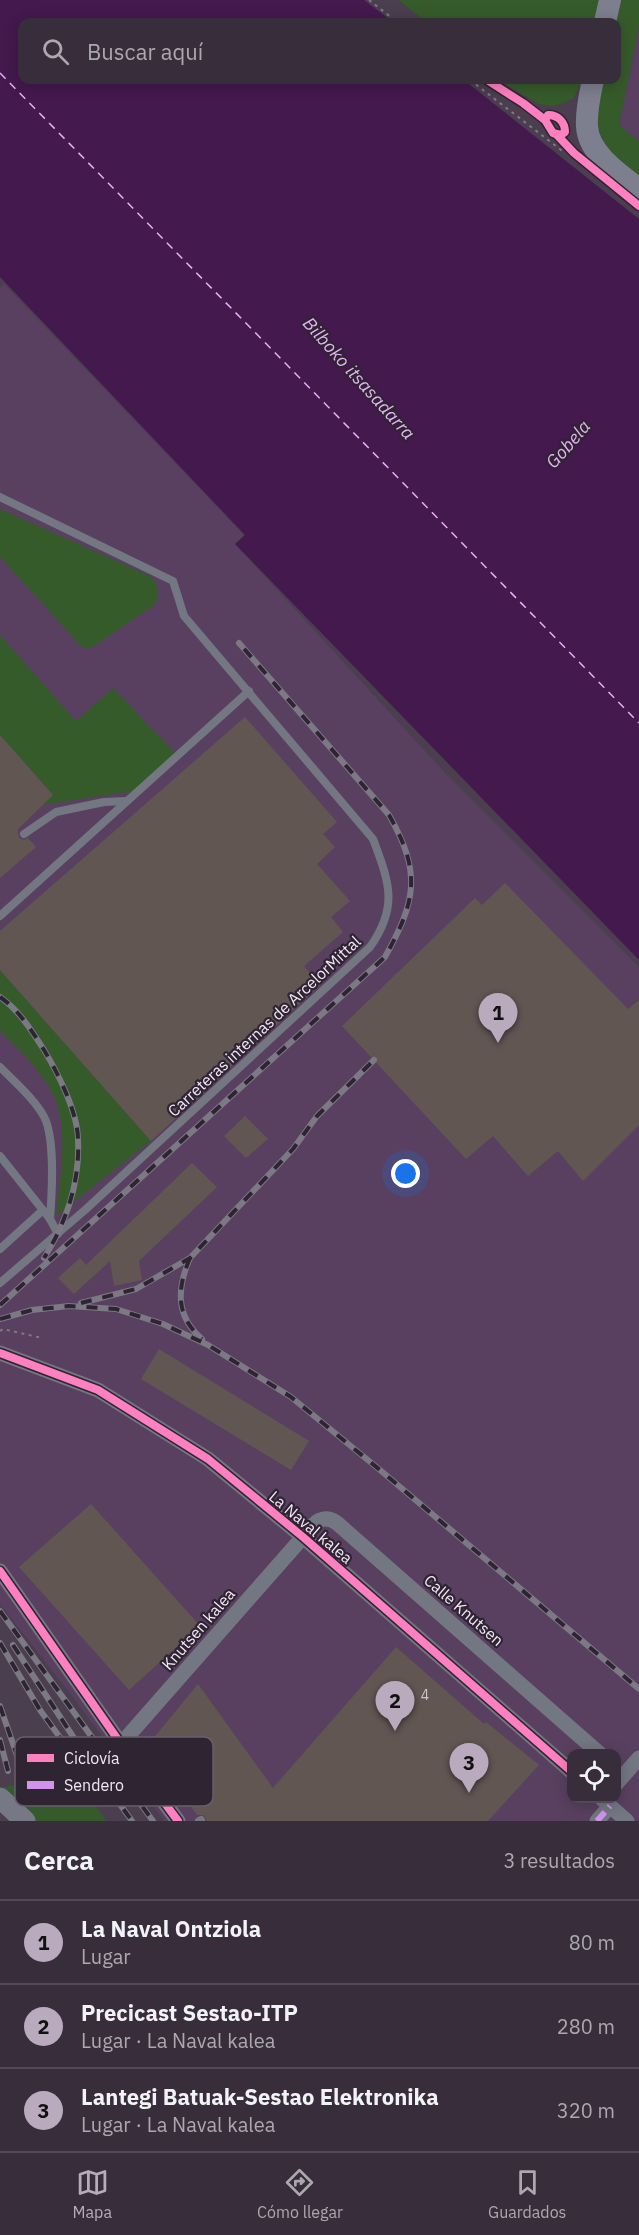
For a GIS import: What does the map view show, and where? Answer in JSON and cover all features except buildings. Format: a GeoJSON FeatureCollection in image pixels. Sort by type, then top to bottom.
{"type":"FeatureCollection","features":[{"type":"Feature","properties":{"kind":"main road"},"geometry":{"type":"LineString","coordinates":[[606,18],[610,0]]}},
{"type":"Feature","properties":{"kind":"main road"},"geometry":{"type":"LineString","coordinates":[[592,84],[586,127],[591,143],[607,163],[639,189]]}},
{"type":"Feature","properties":{"kind":"street","name":"La Naval kalea"},"geometry":{"type":"LineString","coordinates":[[0,1353],[98,1390],[208,1459],[303,1536],[567,1768]]}},
{"type":"Feature","properties":{"kind":"street","name":"Calle Knutsen"},"geometry":{"type":"LineString","coordinates":[[303,1536],[318,1520],[331,1519],[338,1523],[594,1749]]}},
{"type":"Feature","properties":{"kind":"street","name":"Knutsen kalea"},"geometry":{"type":"LineString","coordinates":[[127,1737],[303,1536]]}},
{"type":"Feature","properties":{"kind":"street"},"geometry":{"type":"LineString","coordinates":[[0,1571],[116,1737]]}},
{"type":"Feature","properties":{"kind":"street"},"geometry":{"type":"LineString","coordinates":[[621,1773],[639,1758]]}},
{"type":"Feature","properties":{"kind":"street"},"geometry":{"type":"LineString","coordinates":[[0,1798],[25,1821]]}},
{"type":"Feature","properties":{"kind":"street"},"geometry":{"type":"LineString","coordinates":[[597,1821],[603,1803]]}},
{"type":"Feature","properties":{"kind":"street"},"geometry":{"type":"LineString","coordinates":[[606,1803],[627,1821]]}},
{"type":"Feature","properties":{"kind":"street"},"geometry":{"type":"LineString","coordinates":[[167,1806],[178,1821]]}},
{"type":"Feature","properties":{"kind":"lane","name":"Carreteras internas de ArcelorMittal"},"geometry":{"type":"LineString","coordinates":[[0,497],[173,581],[184,616],[374,839],[389,882],[384,923],[370,947],[58,1234],[0,1283]]}},
{"type":"Feature","properties":{"kind":"lane"},"geometry":{"type":"LineString","coordinates":[[0,916],[249,691]]}},
{"type":"Feature","properties":{"kind":"lane"},"geometry":{"type":"LineString","coordinates":[[24,834],[56,812],[104,802],[127,801]]}},
{"type":"Feature","properties":{"kind":"lane"},"geometry":{"type":"LineString","coordinates":[[0,1067],[26,1094],[45,1120],[50,1145],[52,1183],[50,1219]]}},
{"type":"Feature","properties":{"kind":"lane"},"geometry":{"type":"LineString","coordinates":[[0,1156],[50,1219],[58,1234]]}},
{"type":"Feature","properties":{"kind":"lane"},"geometry":{"type":"LineString","coordinates":[[0,1249],[43,1210]]}},
{"type":"Feature","properties":{"kind":"path"},"geometry":{"type":"LineString","coordinates":[[369,0],[392,18]]}},
{"type":"Feature","properties":{"kind":"path"},"geometry":{"type":"LineString","coordinates":[[381,0],[404,18]]}},
{"type":"Feature","properties":{"kind":"path"},"geometry":{"type":"LineString","coordinates":[[476,84],[570,150]]}},
{"type":"Feature","properties":{"kind":"path"},"geometry":{"type":"LineString","coordinates":[[556,134],[570,150]]}},
{"type":"Feature","properties":{"kind":"path"},"geometry":{"type":"LineString","coordinates":[[1,1330],[42,1338]]}},
{"type":"Feature","properties":{"kind":"shaded area"},"geometry":{"type":"Polygon","coordinates":[[[639,27],[639,141],[619,125],[639,27]]]}},
{"type":"Feature","properties":{"kind":"shaded area"},"geometry":{"type":"Polygon","coordinates":[[[4,284],[244,535],[235,544],[447,775],[639,967],[639,1821],[164,1821],[153,1806],[213,1806],[213,1737],[102,1737],[0,1604],[0,288],[4,284]]]}},
{"type":"Feature","properties":{"kind":"green space"},"geometry":{"type":"Polygon","coordinates":[[[398,0],[599,0],[596,18],[422,18],[398,0]]]}},
{"type":"Feature","properties":{"kind":"green space"},"geometry":{"type":"Polygon","coordinates":[[[621,0],[639,0],[639,27],[619,125],[639,141],[639,179],[624,166],[604,142],[598,123],[598,109],[603,84],[621,84],[621,18],[617,18],[621,0]]]}},
{"type":"Feature","properties":{"kind":"green space"},"geometry":{"type":"Polygon","coordinates":[[[505,84],[581,84],[573,99],[554,106],[539,104],[505,84]]]}},
{"type":"Feature","properties":{"kind":"green space"},"geometry":{"type":"Polygon","coordinates":[[[0,509],[150,576],[157,585],[158,599],[154,605],[91,648],[82,647],[0,557],[0,509]]]}},
{"type":"Feature","properties":{"kind":"green space"},"geometry":{"type":"Polygon","coordinates":[[[0,635],[76,721],[113,688],[175,753],[139,790],[43,805],[53,795],[0,735],[0,635]]]}},
{"type":"Feature","properties":{"kind":"green space"},"geometry":{"type":"Polygon","coordinates":[[[0,970],[151,1141],[56,1216],[62,1155],[59,1110],[50,1087],[30,1061],[0,1031],[0,970]]]}},
{"type":"Feature","properties":{"kind":"green space"},"geometry":{"type":"Polygon","coordinates":[[[15,1785],[15,1804],[0,1788],[15,1785]]]}},
{"type":"Feature","properties":{"kind":"green space"},"geometry":{"type":"Polygon","coordinates":[[[16,1806],[95,1806],[106,1821],[30,1821],[16,1806]]]}},
{"type":"Feature","properties":{"kind":"water"},"geometry":{"type":"Polygon","coordinates":[[[0,0],[364,0],[388,18],[18,18],[18,84],[469,84],[639,219],[639,960],[235,544],[245,535],[0,277],[0,0]]]}},
{"type":"Feature","properties":{"kind":"ferry route"},"geometry":{"type":"LineString","coordinates":[[0,73],[639,723]]}},
{"type":"Feature","properties":{"kind":"railway"},"geometry":{"type":"LineString","coordinates":[[0,1305],[385,957],[409,903],[411,887],[407,854],[389,815],[239,643]]}},
{"type":"Feature","properties":{"kind":"railway"},"geometry":{"type":"LineString","coordinates":[[0,997],[25,1021],[49,1059],[61,1081],[77,1129],[78,1156],[74,1187],[59,1231],[44,1258]]}},
{"type":"Feature","properties":{"kind":"railway"},"geometry":{"type":"LineString","coordinates":[[81,1303],[136,1289],[190,1258],[293,1149],[317,1116],[374,1060]]}},
{"type":"Feature","properties":{"kind":"railway"},"geometry":{"type":"LineString","coordinates":[[190,1258],[183,1280],[181,1301],[187,1321],[202,1339]]}},
{"type":"Feature","properties":{"kind":"railway"},"geometry":{"type":"LineString","coordinates":[[0,1319],[32,1310],[69,1306],[116,1309],[163,1324],[208,1345],[291,1397],[639,1689]]}},
{"type":"Feature","properties":{"kind":"railway"},"geometry":{"type":"LineString","coordinates":[[0,1611],[92,1737]]}},
{"type":"Feature","properties":{"kind":"railway"},"geometry":{"type":"LineString","coordinates":[[0,1643],[40,1710],[60,1737]]}},
{"type":"Feature","properties":{"kind":"railway"},"geometry":{"type":"LineString","coordinates":[[13,1645],[73,1737]]}},
{"type":"Feature","properties":{"kind":"railway"},"geometry":{"type":"LineString","coordinates":[[0,1706],[15,1750]]}},
{"type":"Feature","properties":{"kind":"railway"},"geometry":{"type":"LineString","coordinates":[[0,1740],[8,1771]]}},
{"type":"Feature","properties":{"kind":"railway"},"geometry":{"type":"LineString","coordinates":[[121,1806],[132,1821]]}},
{"type":"Feature","properties":{"kind":"railway"},"geometry":{"type":"LineString","coordinates":[[142,1806],[153,1821]]}},
{"type":"Feature","properties":{"kind":"marked path"},"geometry":{"type":"LineString","coordinates":[[597,1821],[610,1806]]}},
{"type":"Feature","properties":{"kind":"cycle path"},"geometry":{"type":"LineString","coordinates":[[493,84],[545,120]]}},
{"type":"Feature","properties":{"kind":"cycle path"},"geometry":{"type":"LineString","coordinates":[[548,115],[558,118],[564,125],[565,132],[561,135],[553,133],[545,120],[548,115]]}},
{"type":"Feature","properties":{"kind":"cycle path"},"geometry":{"type":"LineString","coordinates":[[557,135],[574,153],[639,206]]}},
{"type":"Feature","properties":{"kind":"cycle path"},"geometry":{"type":"LineString","coordinates":[[0,1353],[98,1390],[208,1459],[303,1537],[567,1768]]}},
{"type":"Feature","properties":{"kind":"cycle path"},"geometry":{"type":"LineString","coordinates":[[0,1571],[116,1737]]}},
{"type":"Feature","properties":{"kind":"cycle path"},"geometry":{"type":"LineString","coordinates":[[167,1806],[178,1821]]}},
{"type":"Feature","properties":{"kind":"place","name":"La Naval Ontziola"},"geometry":{"type":"Point","coordinates":[498,1043]}},
{"type":"Feature","properties":{"kind":"place","name":"Precicast Sestao-ITP"},"geometry":{"type":"Point","coordinates":[395,1731]}},
{"type":"Feature","properties":{"kind":"place","name":"Lantegi Batuak-Sestao Elektronika"},"geometry":{"type":"Point","coordinates":[469,1793]}},
{"type":"Feature","properties":{"kind":"water label","name":"Bilboko itsasadarra"},"geometry":{"type":"Point","coordinates":[359,378]}},
{"type":"Feature","properties":{"kind":"water label","name":"Gobela"},"geometry":{"type":"Point","coordinates":[568,444]}}]}
